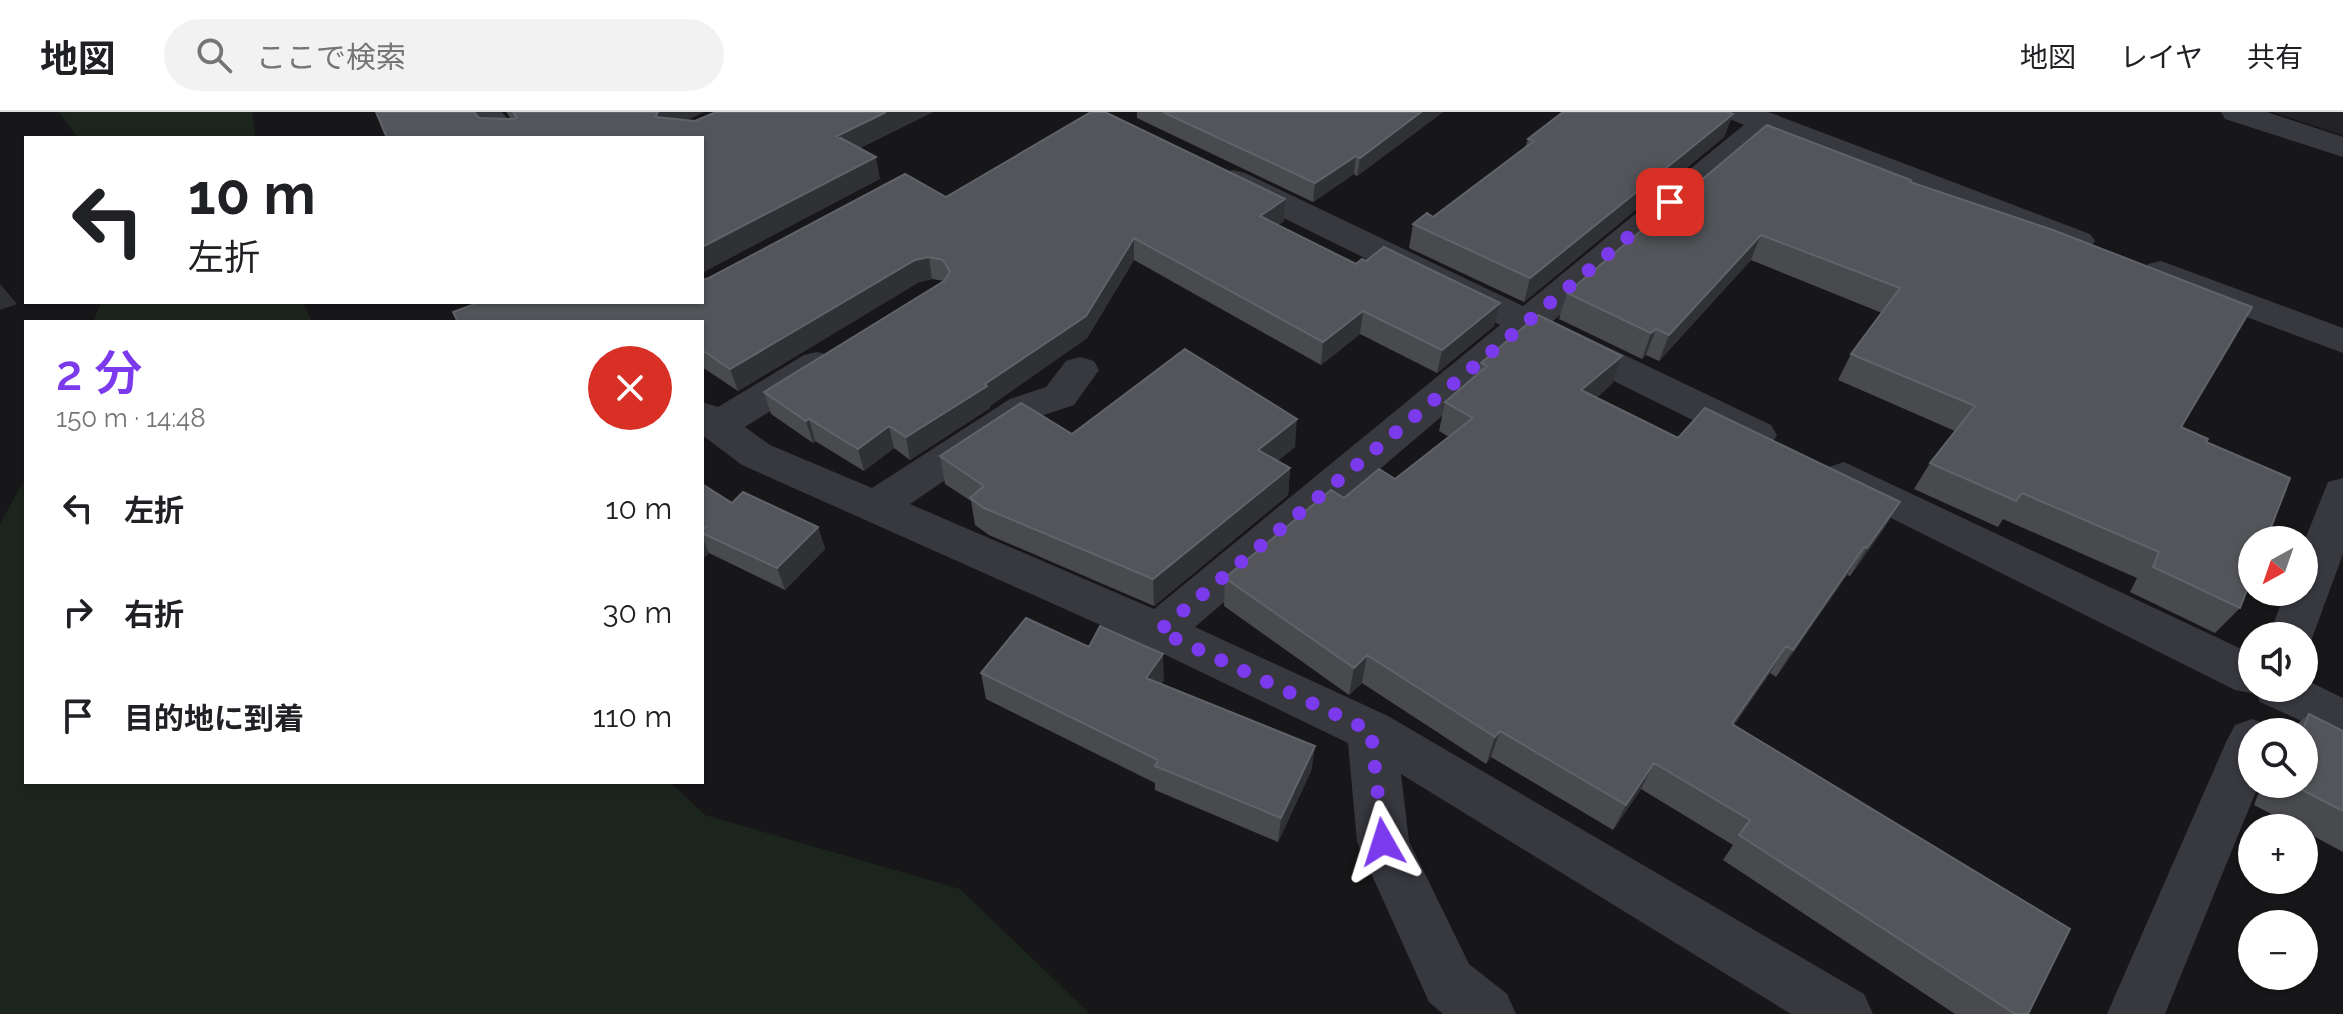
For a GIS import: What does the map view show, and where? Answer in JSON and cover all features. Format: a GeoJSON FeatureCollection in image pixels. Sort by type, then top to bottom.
{"type":"FeatureCollection","features":[{"type":"Feature","properties":{"kind":"street"},"geometry":{"type":"LineString","coordinates":[[486,112],[505,136]]}},
{"type":"Feature","properties":{"kind":"street"},"geometry":{"type":"LineString","coordinates":[[2236,112],[2343,147]]}},
{"type":"Feature","properties":{"kind":"street"},"geometry":{"type":"LineString","coordinates":[[1159,631],[1772,118],[2121,257],[2343,341]]}},
{"type":"Feature","properties":{"kind":"street"},"geometry":{"type":"LineString","coordinates":[[1194,161],[2238,669]]}},
{"type":"Feature","properties":{"kind":"street"},"geometry":{"type":"LineString","coordinates":[[847,345],[709,420],[756,455],[1159,631],[1371,731],[1844,1014]]}},
{"type":"Feature","properties":{"kind":"street"},"geometry":{"type":"LineString","coordinates":[[875,507],[1024,408],[1060,396],[1080,370]]}},
{"type":"Feature","properties":{"kind":"street"},"geometry":{"type":"LineString","coordinates":[[2297,622],[2343,493]]}},
{"type":"Feature","properties":{"kind":"street"},"geometry":{"type":"LineString","coordinates":[[2305,702],[2343,720]]}},
{"type":"Feature","properties":{"kind":"street"},"geometry":{"type":"LineString","coordinates":[[1371,731],[1383,842],[1449,983],[1487,1014]]}},
{"type":"Feature","properties":{"kind":"street"},"geometry":{"type":"LineString","coordinates":[[2136,1014],[2238,773]]}},
{"type":"Feature","properties":{"kind":"shaded area"},"geometry":{"type":"Polygon","coordinates":[[[59,112],[252,112],[256,136],[77,136],[59,112]]]}},
{"type":"Feature","properties":{"kind":"shaded area"},"geometry":{"type":"Polygon","coordinates":[[[2272,112],[2343,112],[2343,135],[2272,112]]]}},
{"type":"Feature","properties":{"kind":"shaded area"},"geometry":{"type":"Polygon","coordinates":[[[100,304],[304,304],[311,320],[94,320],[100,304]]]}},
{"type":"Feature","properties":{"kind":"shaded area"},"geometry":{"type":"Polygon","coordinates":[[[24,481],[24,784],[672,784],[705,815],[960,889],[1090,1014],[0,1014],[0,524],[24,481]]]}},
{"type":"Feature","properties":{"kind":"building"},"geometry":{"type":"Polygon","coordinates":[[[376,112],[474,112],[479,118],[514,119],[517,117],[513,112],[658,112],[655,117],[695,121],[716,112],[886,112],[837,136],[876,157],[704,246],[704,136],[386,136],[376,112]]]}},
{"type":"Feature","properties":{"kind":"building"},"geometry":{"type":"Polygon","coordinates":[[[1091,112],[1105,112],[1285,199],[1260,216],[1356,264],[1362,259],[1366,261],[1384,247],[1500,303],[1442,350],[1363,311],[1323,342],[1134,238],[1086,316],[985,384],[987,386],[906,437],[889,426],[858,449],[809,419],[806,421],[764,392],[944,281],[950,272],[943,260],[929,257],[915,260],[730,369],[704,351],[704,320],[457,320],[453,312],[475,304],[704,304],[704,279],[905,174],[946,197],[1091,112]]]}},
{"type":"Feature","properties":{"kind":"building"},"geometry":{"type":"Polygon","coordinates":[[[1163,112],[1421,112],[1360,158],[1356,156],[1315,183],[1163,112]]]}},
{"type":"Feature","properties":{"kind":"building"},"geometry":{"type":"Polygon","coordinates":[[[1563,112],[1733,114],[1530,278],[1413,224],[1427,213],[1433,217],[1534,141],[1528,139],[1563,112]]]}},
{"type":"Feature","properties":{"kind":"building"},"geometry":{"type":"Polygon","coordinates":[[[1767,125],[1910,182],[2053,230],[2252,307],[2181,427],[2208,439],[2206,442],[2290,478],[2271,526],[2238,526],[2240,608],[2153,567],[2159,552],[2022,493],[2016,501],[1930,463],[1975,406],[1851,354],[1900,288],[1761,235],[1669,335],[1656,329],[1651,333],[1567,293],[1767,125]]]}},
{"type":"Feature","properties":{"kind":"building"},"geometry":{"type":"Polygon","coordinates":[[[1538,315],[1622,356],[1581,390],[1678,438],[1705,408],[1900,502],[1867,548],[1864,547],[1793,650],[1786,646],[1732,724],[2070,929],[2028,1014],[2015,1014],[1739,835],[1750,820],[1654,763],[1626,805],[1500,731],[1495,737],[1367,655],[1354,668],[1225,578],[1331,490],[1344,498],[1379,469],[1395,479],[1473,418],[1445,402],[1487,366],[1481,363],[1538,315]]]}},
{"type":"Feature","properties":{"kind":"building"},"geometry":{"type":"Polygon","coordinates":[[[1185,349],[1297,419],[1258,450],[1290,468],[1153,579],[984,508],[970,498],[984,486],[940,456],[1021,403],[1072,434],[1185,349]]]}},
{"type":"Feature","properties":{"kind":"building"},"geometry":{"type":"Polygon","coordinates":[[[704,485],[732,503],[743,492],[818,527],[777,568],[704,534],[704,485]]]}},
{"type":"Feature","properties":{"kind":"building"},"geometry":{"type":"Polygon","coordinates":[[[1026,618],[1089,647],[1100,626],[1163,654],[1146,678],[1315,746],[1281,818],[1155,766],[1158,760],[981,673],[1026,618]]]}},
{"type":"Feature","properties":{"kind":"building"},"geometry":{"type":"Polygon","coordinates":[[[2318,718],[2343,731],[2343,811],[2318,798],[2318,718]]]}},
{"type":"Feature","properties":{"kind":"route"},"geometry":{"type":"LineString","coordinates":[[1383,842],[1371,731],[1159,631],[1670,202]]}}]}
